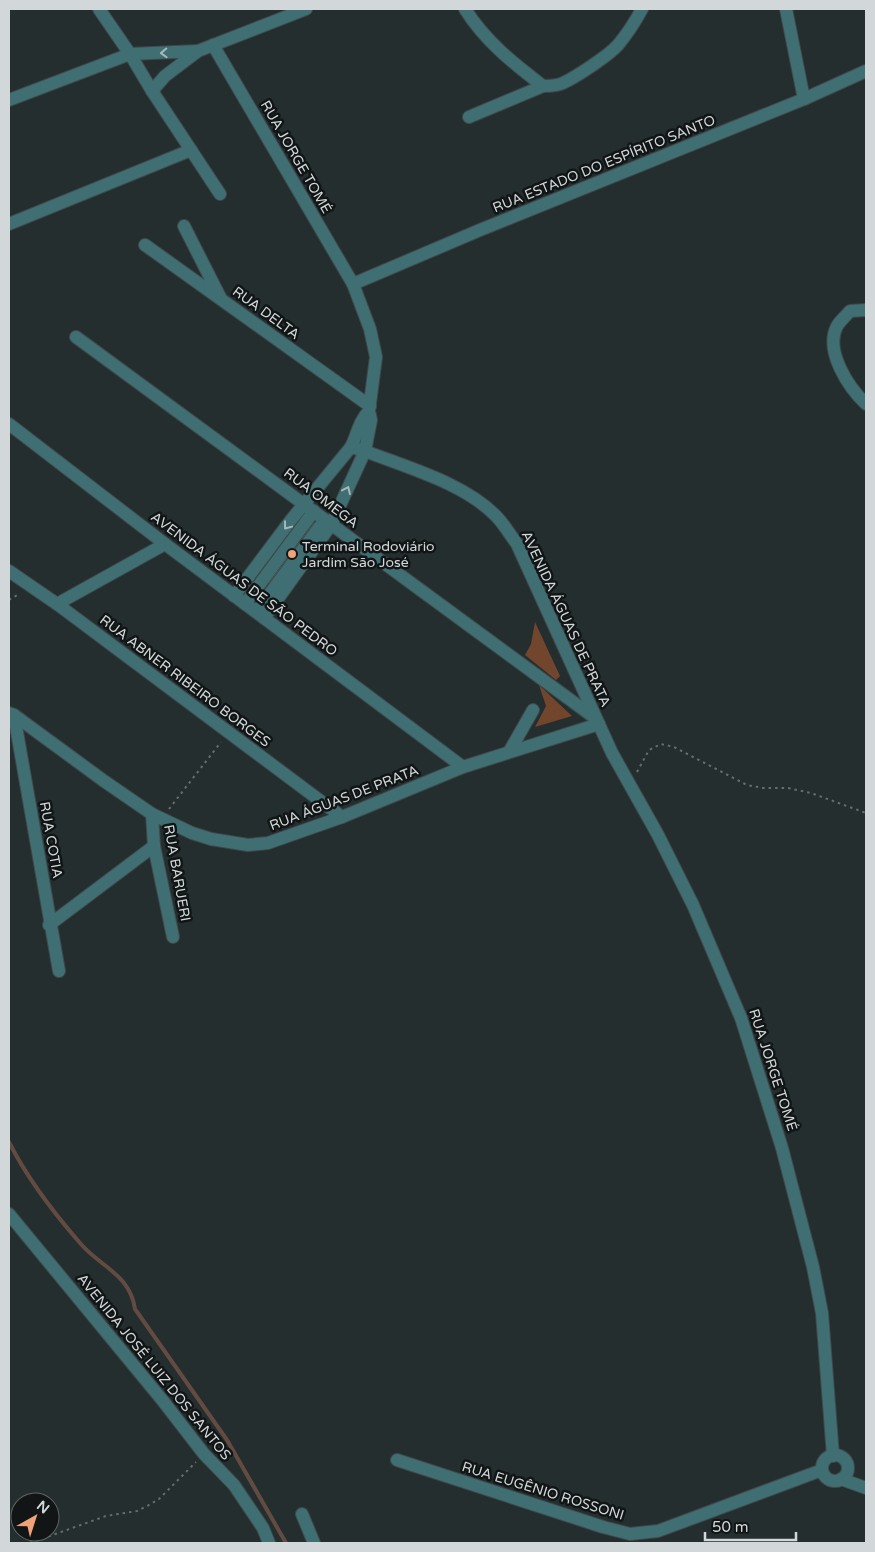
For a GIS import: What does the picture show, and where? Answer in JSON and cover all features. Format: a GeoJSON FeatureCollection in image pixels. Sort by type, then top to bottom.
{"type":"FeatureCollection","features":[{"type":"Feature","properties":{"kind":"street"},"geometry":{"type":"LineString","coordinates":[[99,9],[220,194]]}},
{"type":"Feature","properties":{"kind":"street"},"geometry":{"type":"LineString","coordinates":[[152,91],[165,76],[198,51],[306,9]]}},
{"type":"Feature","properties":{"kind":"street"},"geometry":{"type":"LineString","coordinates":[[465,9],[474,23],[500,52],[543,86]]}},
{"type":"Feature","properties":{"kind":"street"},"geometry":{"type":"LineString","coordinates":[[469,117],[543,86],[555,86],[564,83],[602,58],[616,46],[634,23],[642,9]]}},
{"type":"Feature","properties":{"kind":"street"},"geometry":{"type":"LineString","coordinates":[[786,9],[804,99]]}},
{"type":"Feature","properties":{"kind":"street","name":"RUA JORGE TOMÉ"},"geometry":{"type":"LineString","coordinates":[[213,45],[354,284]]}},
{"type":"Feature","properties":{"kind":"street"},"geometry":{"type":"LineString","coordinates":[[9,100],[28,91],[130,54],[198,51]]}},
{"type":"Feature","properties":{"kind":"street","name":"RUA ESTADO DO ESPÍRITO SANTO"},"geometry":{"type":"LineString","coordinates":[[354,284],[480,230],[804,99],[866,72]]}},
{"type":"Feature","properties":{"kind":"street"},"geometry":{"type":"LineString","coordinates":[[9,224],[190,150]]}},
{"type":"Feature","properties":{"kind":"street"},"geometry":{"type":"LineString","coordinates":[[184,226],[221,299]]}},
{"type":"Feature","properties":{"kind":"street","name":"RUA DELTA"},"geometry":{"type":"LineString","coordinates":[[145,245],[369,408]]}},
{"type":"Feature","properties":{"kind":"street"},"geometry":{"type":"LineString","coordinates":[[260,615],[328,522],[365,451],[371,420],[369,408],[376,357],[370,329],[354,284]]}},
{"type":"Feature","properties":{"kind":"street"},"geometry":{"type":"LineString","coordinates":[[866,310],[850,312],[837,326],[834,336],[834,347],[838,364],[849,385],[866,404]]}},
{"type":"Feature","properties":{"kind":"street","name":"RUA OMEGA"},"geometry":{"type":"LineString","coordinates":[[76,336],[598,722]]}},
{"type":"Feature","properties":{"kind":"street"},"geometry":{"type":"LineString","coordinates":[[245,604],[351,447],[358,435],[362,418],[369,408]]}},
{"type":"Feature","properties":{"kind":"street","name":"AVENIDA ÁGUAS DE SÃO PEDRO"},"geometry":{"type":"LineString","coordinates":[[9,424],[165,544],[463,767]]}},
{"type":"Feature","properties":{"kind":"street","name":"AVENIDA ÁGUAS DE PRATA"},"geometry":{"type":"LineString","coordinates":[[351,447],[456,488],[473,497],[497,517],[517,544],[598,722]]}},
{"type":"Feature","properties":{"kind":"street"},"geometry":{"type":"LineString","coordinates":[[234,596],[309,508]]}},
{"type":"Feature","properties":{"kind":"street"},"geometry":{"type":"LineString","coordinates":[[57,604],[165,544]]}},
{"type":"Feature","properties":{"kind":"street","name":"RUA ABNER RIBEIRO BORGES"},"geometry":{"type":"LineString","coordinates":[[9,572],[57,604],[342,817]]}},
{"type":"Feature","properties":{"kind":"street"},"geometry":{"type":"LineString","coordinates":[[508,752],[533,710]]}},
{"type":"Feature","properties":{"kind":"street","name":"RUA ÁGUAS DE PRATA"},"geometry":{"type":"LineString","coordinates":[[12,714],[156,817],[211,839],[248,845],[268,843],[342,817],[463,767],[598,722]]}},
{"type":"Feature","properties":{"kind":"street","name":"RUA COTIA"},"geometry":{"type":"LineString","coordinates":[[12,714],[59,971]]}},
{"type":"Feature","properties":{"kind":"street","name":"RUA JORGE TOMÉ"},"geometry":{"type":"LineString","coordinates":[[598,722],[612,753],[658,835],[693,905],[741,1018],[782,1148],[813,1267],[822,1313],[833,1456]]}},
{"type":"Feature","properties":{"kind":"street","name":"RUA BARUERI"},"geometry":{"type":"LineString","coordinates":[[156,817],[154,846],[173,937]]}},
{"type":"Feature","properties":{"kind":"street"},"geometry":{"type":"LineString","coordinates":[[50,925],[154,846]]}},
{"type":"Feature","properties":{"kind":"street","name":"AVENIDA JOSÉ LUIZ DOS SANTOS"},"geometry":{"type":"LineString","coordinates":[[9,1214],[163,1401],[204,1454],[234,1485],[263,1528],[270,1543]]}},
{"type":"Feature","properties":{"kind":"street"},"geometry":{"type":"LineString","coordinates":[[833,1456],[842,1458],[847,1464],[847,1473],[837,1481],[829,1480],[822,1470],[824,1462],[833,1456]]}},
{"type":"Feature","properties":{"kind":"street","name":"RUA EUGÊNIO ROSSONI"},"geometry":{"type":"LineString","coordinates":[[397,1460],[630,1534],[658,1531],[822,1470]]}},
{"type":"Feature","properties":{"kind":"street"},"geometry":{"type":"LineString","coordinates":[[841,1479],[866,1488]]}},
{"type":"Feature","properties":{"kind":"street"},"geometry":{"type":"LineString","coordinates":[[302,1514],[314,1543]]}},
{"type":"Feature","properties":{"kind":"path"},"geometry":{"type":"LineString","coordinates":[[156,817],[228,733]]}},
{"type":"Feature","properties":{"kind":"path"},"geometry":{"type":"LineString","coordinates":[[630,785],[649,750],[661,744],[674,747],[747,784],[763,788],[788,788],[811,793],[866,813]]}},
{"type":"Feature","properties":{"kind":"path"},"geometry":{"type":"LineString","coordinates":[[30,1543],[106,1516],[137,1511],[149,1505],[159,1499],[204,1454]]}},
{"type":"Feature","properties":{"kind":"shaded area"},"geometry":{"type":"Polygon","coordinates":[[[535,622],[560,676],[556,680],[525,655],[531,644],[535,622]]]}},
{"type":"Feature","properties":{"kind":"shaded area"},"geometry":{"type":"Polygon","coordinates":[[[539,685],[572,716],[535,727],[546,706],[539,685]]]}},
{"type":"Feature","properties":{"kind":"building","name":"Terminal Rodoviário Jardim São José"},"geometry":{"type":"Polygon","coordinates":[[[312,521],[317,525],[274,585],[268,582],[312,521]]]}},
{"type":"Feature","properties":{"kind":"waterway"},"geometry":{"type":"LineString","coordinates":[[9,1142],[32,1182],[60,1219],[80,1243],[121,1279],[127,1287],[135,1309],[227,1440],[286,1543]]}},
{"type":"Feature","properties":{"kind":"place","name":"Terminal Rodoviário Jardim São José"},"geometry":{"type":"Point","coordinates":[292,554]}}]}
